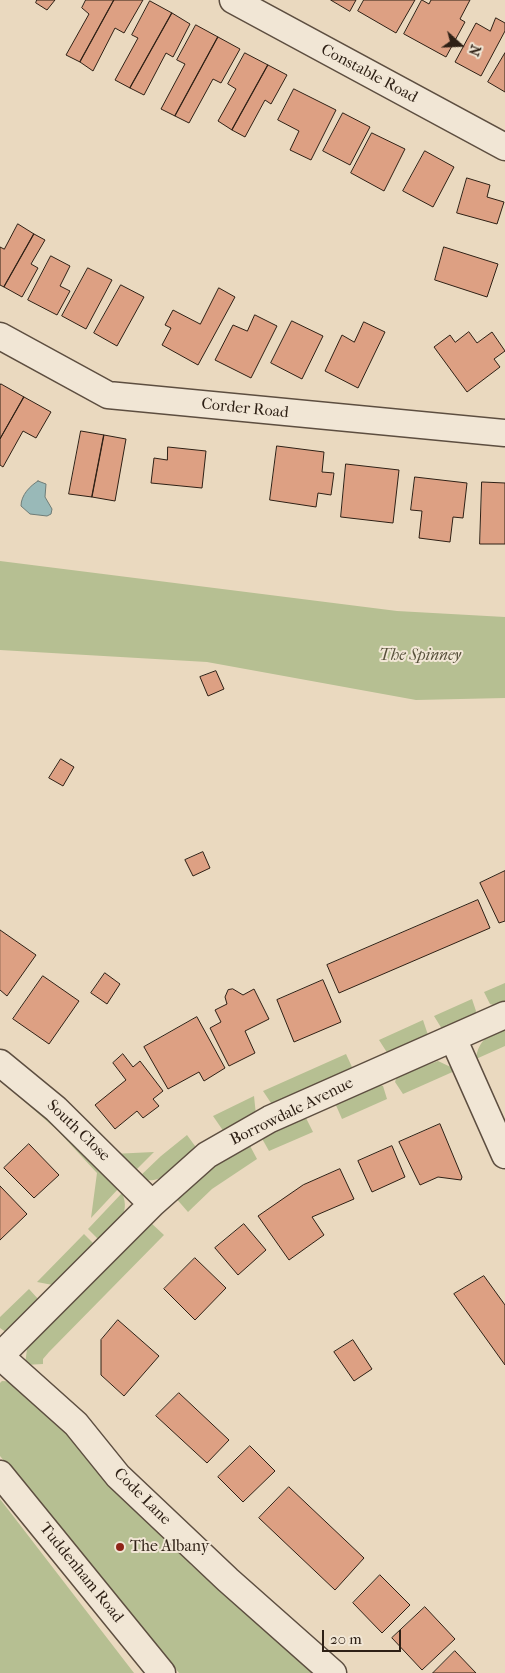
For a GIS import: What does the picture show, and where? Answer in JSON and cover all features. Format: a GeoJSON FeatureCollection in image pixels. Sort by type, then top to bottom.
{"type":"FeatureCollection","features":[{"type":"Feature","properties":{"kind":"street","name":"Constable Road"},"geometry":{"type":"LineString","coordinates":[[233,0],[505,147]]}},
{"type":"Feature","properties":{"kind":"street","name":"Corder Road"},"geometry":{"type":"LineString","coordinates":[[0,336],[108,395],[505,433]]}},
{"type":"Feature","properties":{"kind":"street","name":"Borrowdale Avenue"},"geometry":{"type":"LineString","coordinates":[[0,1356],[152,1204],[207,1156],[237,1136],[270,1119],[505,1015]]}},
{"type":"Feature","properties":{"kind":"street"},"geometry":{"type":"LineString","coordinates":[[453,1038],[505,1155]]}},
{"type":"Feature","properties":{"kind":"street","name":"South Close"},"geometry":{"type":"LineString","coordinates":[[0,1063],[56,1110],[152,1204]]}},
{"type":"Feature","properties":{"kind":"street","name":"Code Lane"},"geometry":{"type":"LineString","coordinates":[[0,1356],[76,1424],[118,1476],[228,1580],[333,1673]]}},
{"type":"Feature","properties":{"kind":"street","name":"Tuddenham Road"},"geometry":{"type":"LineString","coordinates":[[0,1474],[162,1673]]}},
{"type":"Feature","properties":{"kind":"green space","name":"The Spinney"},"geometry":{"type":"Polygon","coordinates":[[[0,561],[397,611],[505,617],[505,698],[416,700],[207,662],[0,650],[0,561]]]}},
{"type":"Feature","properties":{"kind":"green space"},"geometry":{"type":"Polygon","coordinates":[[[505,983],[505,1002],[496,1006],[490,1004],[484,992],[505,983]]]}},
{"type":"Feature","properties":{"kind":"green space"},"geometry":{"type":"Polygon","coordinates":[[[472,999],[476,1011],[475,1017],[442,1029],[434,1016],[472,999]]]}},
{"type":"Feature","properties":{"kind":"green space"},"geometry":{"type":"Polygon","coordinates":[[[423,1020],[429,1038],[388,1054],[379,1040],[423,1020]]]}},
{"type":"Feature","properties":{"kind":"green space"},"geometry":{"type":"Polygon","coordinates":[[[505,1025],[505,1046],[476,1059],[482,1042],[505,1025]]]}},
{"type":"Feature","properties":{"kind":"green space"},"geometry":{"type":"Polygon","coordinates":[[[346,1054],[352,1067],[350,1072],[273,1106],[263,1091],[346,1054]]]}},
{"type":"Feature","properties":{"kind":"green space"},"geometry":{"type":"Polygon","coordinates":[[[438,1061],[457,1070],[403,1094],[395,1082],[397,1076],[438,1061]]]}},
{"type":"Feature","properties":{"kind":"green space"},"geometry":{"type":"Polygon","coordinates":[[[0,1073],[24,1093],[119,1188],[91,1218],[97,1173],[57,1130],[0,1080],[0,1073]]]}},
{"type":"Feature","properties":{"kind":"green space"},"geometry":{"type":"Polygon","coordinates":[[[377,1084],[383,1086],[387,1099],[342,1119],[335,1103],[377,1084]]]}},
{"type":"Feature","properties":{"kind":"green space"},"geometry":{"type":"Polygon","coordinates":[[[254,1096],[256,1115],[224,1132],[213,1116],[254,1096]]]}},
{"type":"Feature","properties":{"kind":"green space"},"geometry":{"type":"Polygon","coordinates":[[[305,1116],[313,1132],[269,1151],[260,1135],[305,1116]]]}},
{"type":"Feature","properties":{"kind":"green space"},"geometry":{"type":"Polygon","coordinates":[[[187,1135],[198,1150],[185,1162],[170,1173],[155,1180],[138,1178],[161,1156],[187,1135]]]}},
{"type":"Feature","properties":{"kind":"green space"},"geometry":{"type":"Polygon","coordinates":[[[248,1142],[257,1159],[212,1189],[188,1212],[174,1196],[211,1165],[248,1142]]]}},
{"type":"Feature","properties":{"kind":"green space"},"geometry":{"type":"Polygon","coordinates":[[[154,1152],[132,1174],[112,1154],[154,1152]]]}},
{"type":"Feature","properties":{"kind":"green space"},"geometry":{"type":"Polygon","coordinates":[[[122,1193],[125,1201],[123,1214],[116,1226],[101,1242],[88,1229],[122,1193]]]}},
{"type":"Feature","properties":{"kind":"green space"},"geometry":{"type":"Polygon","coordinates":[[[150,1222],[164,1235],[49,1352],[43,1359],[43,1364],[25,1365],[27,1349],[34,1338],[150,1222]]]}},
{"type":"Feature","properties":{"kind":"green space"},"geometry":{"type":"Polygon","coordinates":[[[84,1234],[96,1246],[58,1286],[37,1282],[84,1234]]]}},
{"type":"Feature","properties":{"kind":"green space"},"geometry":{"type":"Polygon","coordinates":[[[29,1289],[39,1300],[10,1335],[0,1328],[0,1317],[29,1289]]]}},
{"type":"Feature","properties":{"kind":"green space"},"geometry":{"type":"Polygon","coordinates":[[[2,1381],[20,1382],[180,1545],[191,1565],[320,1673],[179,1673],[0,1456],[0,1383],[2,1381]]]}},
{"type":"Feature","properties":{"kind":"green space"},"geometry":{"type":"Polygon","coordinates":[[[0,1499],[134,1673],[0,1673],[0,1499]]]}},
{"type":"Feature","properties":{"kind":"water"},"geometry":{"type":"Polygon","coordinates":[[[38,481],[46,484],[45,497],[52,509],[51,514],[47,516],[30,514],[21,506],[26,491],[38,481]]]}},
{"type":"Feature","properties":{"kind":"building"},"geometry":{"type":"Polygon","coordinates":[[[37,0],[55,0],[47,10],[36,3],[37,0]]]}},
{"type":"Feature","properties":{"kind":"building"},"geometry":{"type":"Polygon","coordinates":[[[86,0],[114,0],[80,62],[66,55],[89,14],[82,8],[86,0]]]}},
{"type":"Feature","properties":{"kind":"building"},"geometry":{"type":"Polygon","coordinates":[[[114,0],[143,0],[124,33],[115,28],[93,71],[80,62],[114,0]]]}},
{"type":"Feature","properties":{"kind":"building"},"geometry":{"type":"Polygon","coordinates":[[[331,0],[356,0],[350,11],[331,0]]]}},
{"type":"Feature","properties":{"kind":"building"},"geometry":{"type":"Polygon","coordinates":[[[364,0],[415,0],[396,33],[358,11],[364,0]]]}},
{"type":"Feature","properties":{"kind":"building"},"geometry":{"type":"Polygon","coordinates":[[[422,0],[429,4],[431,0],[470,0],[460,19],[465,22],[446,57],[404,34],[422,0]]]}},
{"type":"Feature","properties":{"kind":"building"},"geometry":{"type":"Polygon","coordinates":[[[150,1],[172,13],[130,88],[115,80],[138,38],[132,35],[150,1]]]}},
{"type":"Feature","properties":{"kind":"building"},"geometry":{"type":"Polygon","coordinates":[[[172,13],[190,24],[173,57],[166,53],[144,95],[130,88],[172,13]]]}},
{"type":"Feature","properties":{"kind":"building"},"geometry":{"type":"Polygon","coordinates":[[[496,18],[505,23],[505,31],[481,76],[455,62],[476,23],[490,31],[496,18]]]}},
{"type":"Feature","properties":{"kind":"building"},"geometry":{"type":"Polygon","coordinates":[[[196,25],[218,37],[175,116],[161,109],[185,64],[177,60],[196,25]]]}},
{"type":"Feature","properties":{"kind":"building"},"geometry":{"type":"Polygon","coordinates":[[[218,37],[240,49],[221,83],[213,79],[189,123],[175,116],[218,37]]]}},
{"type":"Feature","properties":{"kind":"building"},"geometry":{"type":"Polygon","coordinates":[[[245,53],[268,65],[232,130],[218,121],[236,89],[228,84],[245,53]]]}},
{"type":"Feature","properties":{"kind":"building"},"geometry":{"type":"Polygon","coordinates":[[[505,53],[505,92],[488,82],[505,53]]]}},
{"type":"Feature","properties":{"kind":"building"},"geometry":{"type":"Polygon","coordinates":[[[268,65],[287,75],[271,104],[265,100],[245,137],[232,130],[268,65]]]}},
{"type":"Feature","properties":{"kind":"building"},"geometry":{"type":"Polygon","coordinates":[[[294,89],[336,110],[311,160],[290,150],[299,131],[278,120],[294,89]]]}},
{"type":"Feature","properties":{"kind":"building"},"geometry":{"type":"Polygon","coordinates":[[[343,113],[370,127],[350,165],[323,151],[343,113]]]}},
{"type":"Feature","properties":{"kind":"building"},"geometry":{"type":"Polygon","coordinates":[[[372,133],[405,149],[384,191],[351,173],[372,133]]]}},
{"type":"Feature","properties":{"kind":"building"},"geometry":{"type":"Polygon","coordinates":[[[425,151],[454,167],[433,207],[403,191],[425,151]]]}},
{"type":"Feature","properties":{"kind":"building"},"geometry":{"type":"Polygon","coordinates":[[[467,178],[490,185],[487,197],[504,202],[497,224],[457,213],[467,178]]]}},
{"type":"Feature","properties":{"kind":"building"},"geometry":{"type":"Polygon","coordinates":[[[18,224],[34,234],[4,287],[0,285],[0,247],[4,249],[18,224]]]}},
{"type":"Feature","properties":{"kind":"building"},"geometry":{"type":"Polygon","coordinates":[[[34,234],[45,240],[31,264],[38,268],[22,297],[4,287],[34,234]]]}},
{"type":"Feature","properties":{"kind":"building"},"geometry":{"type":"Polygon","coordinates":[[[444,247],[498,264],[487,297],[435,280],[444,247]]]}},
{"type":"Feature","properties":{"kind":"building"},"geometry":{"type":"Polygon","coordinates":[[[51,256],[70,266],[60,286],[70,291],[57,315],[28,300],[51,256]]]}},
{"type":"Feature","properties":{"kind":"building"},"geometry":{"type":"Polygon","coordinates":[[[88,268],[112,280],[86,329],[62,316],[88,268]]]}},
{"type":"Feature","properties":{"kind":"building"},"geometry":{"type":"Polygon","coordinates":[[[121,285],[144,297],[117,346],[94,333],[121,285]]]}},
{"type":"Feature","properties":{"kind":"building"},"geometry":{"type":"Polygon","coordinates":[[[219,288],[235,297],[198,365],[162,345],[171,328],[165,325],[173,310],[200,324],[219,288]]]}},
{"type":"Feature","properties":{"kind":"building"},"geometry":{"type":"Polygon","coordinates":[[[255,315],[277,326],[251,378],[215,360],[233,325],[247,331],[255,315]]]}},
{"type":"Feature","properties":{"kind":"building"},"geometry":{"type":"Polygon","coordinates":[[[292,321],[323,336],[302,379],[271,363],[292,321]]]}},
{"type":"Feature","properties":{"kind":"building"},"geometry":{"type":"Polygon","coordinates":[[[364,322],[385,332],[358,388],[325,371],[342,335],[354,342],[364,322]]]}},
{"type":"Feature","properties":{"kind":"building"},"geometry":{"type":"Polygon","coordinates":[[[469,332],[477,343],[492,332],[505,351],[494,359],[500,367],[467,392],[434,347],[450,335],[455,342],[469,332]]]}},
{"type":"Feature","properties":{"kind":"building"},"geometry":{"type":"Polygon","coordinates":[[[1,384],[24,397],[0,439],[0,386],[1,384]]]}},
{"type":"Feature","properties":{"kind":"building"},"geometry":{"type":"Polygon","coordinates":[[[24,397],[51,412],[36,438],[23,431],[3,467],[0,465],[0,439],[24,397]]]}},
{"type":"Feature","properties":{"kind":"building"},"geometry":{"type":"Polygon","coordinates":[[[81,431],[104,435],[92,497],[69,494],[81,431]]]}},
{"type":"Feature","properties":{"kind":"building"},"geometry":{"type":"Polygon","coordinates":[[[104,435],[126,439],[115,501],[92,497],[104,435]]]}},
{"type":"Feature","properties":{"kind":"building"},"geometry":{"type":"Polygon","coordinates":[[[277,446],[324,452],[322,472],[334,473],[331,495],[318,493],[316,507],[270,500],[277,446]]]}},
{"type":"Feature","properties":{"kind":"building"},"geometry":{"type":"Polygon","coordinates":[[[168,447],[206,451],[202,488],[151,483],[154,458],[167,460],[168,447]]]}},
{"type":"Feature","properties":{"kind":"building"},"geometry":{"type":"Polygon","coordinates":[[[346,464],[399,470],[393,523],[341,517],[346,464]]]}},
{"type":"Feature","properties":{"kind":"building"},"geometry":{"type":"Polygon","coordinates":[[[415,477],[467,483],[463,518],[453,517],[450,542],[419,538],[422,511],[411,510],[415,477]]]}},
{"type":"Feature","properties":{"kind":"building"},"geometry":{"type":"Polygon","coordinates":[[[482,482],[505,483],[505,544],[480,544],[482,482]]]}},
{"type":"Feature","properties":{"kind":"building"},"geometry":{"type":"Polygon","coordinates":[[[216,671],[224,689],[208,696],[200,677],[216,671]]]}},
{"type":"Feature","properties":{"kind":"building"},"geometry":{"type":"Polygon","coordinates":[[[61,759],[74,767],[63,786],[49,778],[61,759]]]}},
{"type":"Feature","properties":{"kind":"building"},"geometry":{"type":"Polygon","coordinates":[[[203,852],[210,868],[193,876],[185,860],[203,852]]]}},
{"type":"Feature","properties":{"kind":"building"},"geometry":{"type":"Polygon","coordinates":[[[505,871],[505,921],[499,923],[480,883],[505,871]]]}},
{"type":"Feature","properties":{"kind":"building"},"geometry":{"type":"Polygon","coordinates":[[[478,900],[490,928],[339,993],[327,965],[478,900]]]}},
{"type":"Feature","properties":{"kind":"building"},"geometry":{"type":"Polygon","coordinates":[[[0,930],[36,955],[7,996],[0,990],[0,930]]]}},
{"type":"Feature","properties":{"kind":"building"},"geometry":{"type":"Polygon","coordinates":[[[105,973],[120,984],[107,1004],[91,993],[105,973]]]}},
{"type":"Feature","properties":{"kind":"building"},"geometry":{"type":"Polygon","coordinates":[[[43,976],[79,1001],[49,1044],[13,1019],[43,976]]]}},
{"type":"Feature","properties":{"kind":"building"},"geometry":{"type":"Polygon","coordinates":[[[323,980],[341,1022],[294,1042],[277,1000],[323,980]]]}},
{"type":"Feature","properties":{"kind":"building"},"geometry":{"type":"Polygon","coordinates":[[[233,989],[243,995],[254,989],[269,1019],[245,1031],[255,1053],[229,1066],[210,1028],[221,1022],[215,1010],[227,1004],[225,997],[228,990],[233,989]]]}},
{"type":"Feature","properties":{"kind":"building"},"geometry":{"type":"Polygon","coordinates":[[[197,1017],[225,1068],[204,1081],[199,1072],[168,1089],[144,1047],[197,1017]]]}},
{"type":"Feature","properties":{"kind":"building"},"geometry":{"type":"Polygon","coordinates":[[[123,1054],[133,1067],[140,1061],[163,1091],[153,1099],[159,1106],[143,1118],[137,1111],[115,1129],[95,1105],[126,1080],[113,1063],[123,1054]]]}},
{"type":"Feature","properties":{"kind":"building"},"geometry":{"type":"Polygon","coordinates":[[[440,1124],[462,1177],[461,1180],[438,1177],[420,1185],[399,1142],[440,1124]]]}},
{"type":"Feature","properties":{"kind":"building"},"geometry":{"type":"Polygon","coordinates":[[[29,1144],[59,1175],[34,1198],[4,1168],[29,1144]]]}},
{"type":"Feature","properties":{"kind":"building"},"geometry":{"type":"Polygon","coordinates":[[[392,1146],[405,1177],[372,1192],[358,1161],[392,1146]]]}},
{"type":"Feature","properties":{"kind":"building"},"geometry":{"type":"Polygon","coordinates":[[[340,1169],[354,1199],[312,1217],[324,1235],[289,1260],[258,1216],[303,1185],[340,1169]]]}},
{"type":"Feature","properties":{"kind":"building"},"geometry":{"type":"Polygon","coordinates":[[[0,1186],[27,1214],[0,1240],[0,1186]]]}},
{"type":"Feature","properties":{"kind":"building"},"geometry":{"type":"Polygon","coordinates":[[[244,1224],[266,1250],[238,1275],[215,1248],[244,1224]]]}},
{"type":"Feature","properties":{"kind":"building"},"geometry":{"type":"Polygon","coordinates":[[[195,1258],[226,1288],[195,1320],[164,1289],[195,1258]]]}},
{"type":"Feature","properties":{"kind":"building"},"geometry":{"type":"Polygon","coordinates":[[[484,1276],[505,1305],[505,1365],[454,1294],[484,1276]]]}},
{"type":"Feature","properties":{"kind":"building"},"geometry":{"type":"Polygon","coordinates":[[[118,1320],[159,1356],[124,1396],[101,1375],[101,1340],[118,1320]]]}},
{"type":"Feature","properties":{"kind":"building"},"geometry":{"type":"Polygon","coordinates":[[[353,1340],[372,1369],[354,1381],[334,1352],[353,1340]]]}},
{"type":"Feature","properties":{"kind":"building"},"geometry":{"type":"Polygon","coordinates":[[[179,1393],[229,1440],[207,1463],[156,1416],[179,1393]]]}},
{"type":"Feature","properties":{"kind":"building"},"geometry":{"type":"Polygon","coordinates":[[[250,1446],[275,1471],[243,1502],[218,1477],[250,1446]]]}},
{"type":"Feature","properties":{"kind":"building"},"geometry":{"type":"Polygon","coordinates":[[[289,1487],[364,1558],[335,1590],[259,1518],[289,1487]]]}},
{"type":"Feature","properties":{"kind":"building"},"geometry":{"type":"Polygon","coordinates":[[[380,1575],[410,1605],[382,1633],[353,1603],[380,1575]]]}},
{"type":"Feature","properties":{"kind":"building"},"geometry":{"type":"Polygon","coordinates":[[[425,1607],[455,1639],[422,1670],[392,1638],[425,1607]]]}},
{"type":"Feature","properties":{"kind":"building"},"geometry":{"type":"Polygon","coordinates":[[[455,1651],[476,1673],[433,1673],[455,1651]]]}},
{"type":"Feature","properties":{"kind":"place","name":"The Albany"},"geometry":{"type":"Point","coordinates":[120,1547]}}]}
